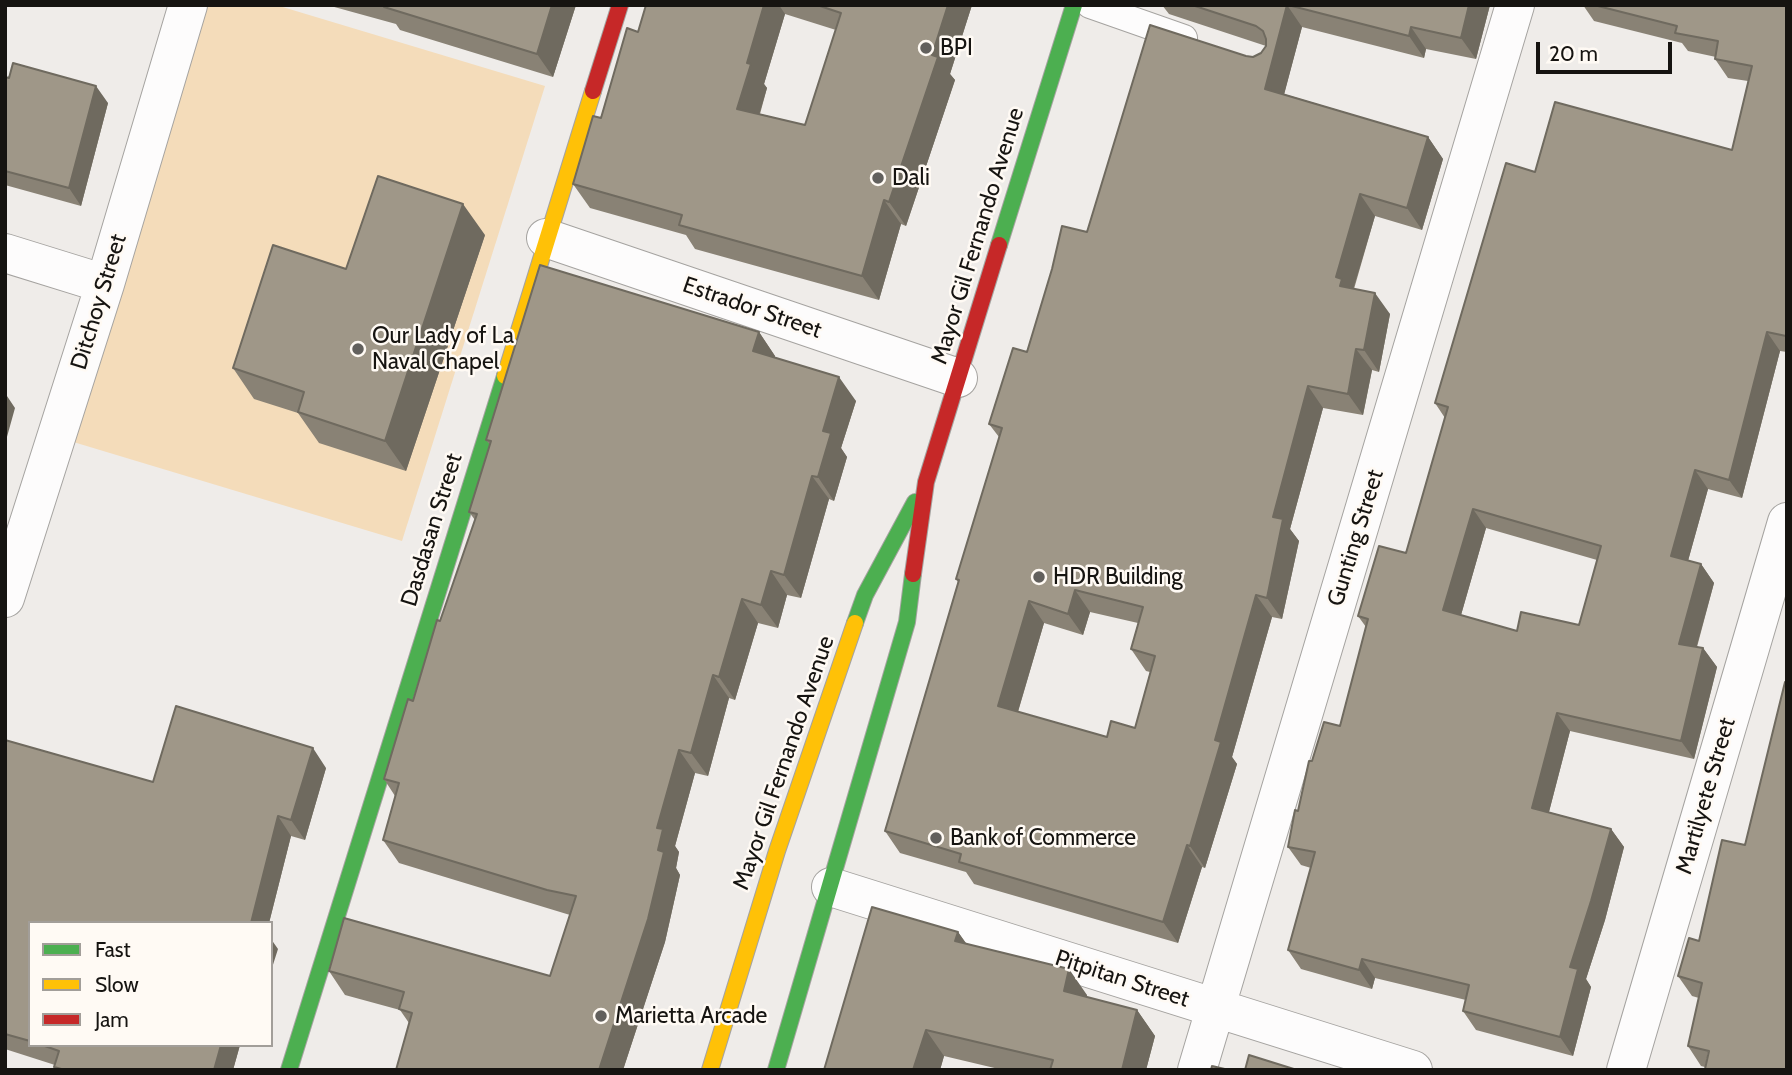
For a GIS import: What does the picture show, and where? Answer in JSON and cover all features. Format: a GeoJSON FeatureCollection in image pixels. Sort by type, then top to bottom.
{"type":"FeatureCollection","features":[{"type":"Feature","properties":{"kind":"main road","name":"Dasdasan Street"},"geometry":{"type":"LineString","coordinates":[[289,1070],[620,5]]}},
{"type":"Feature","properties":{"kind":"main road","name":"Mayor Gil Fernando Avenue"},"geometry":{"type":"LineString","coordinates":[[776,1070],[907,622],[926,482],[1074,5]]}},
{"type":"Feature","properties":{"kind":"main road","name":"Mayor Gil Fernando Avenue"},"geometry":{"type":"LineString","coordinates":[[709,1070],[777,851],[865,595],[926,482]]}},
{"type":"Feature","properties":{"kind":"street","name":"Ditchoy Street"},"geometry":{"type":"LineString","coordinates":[[7,586],[105,284],[188,5]]}},
{"type":"Feature","properties":{"kind":"street","name":"Gunting Street"},"geometry":{"type":"LineString","coordinates":[[1197,1070],[1515,5]]}},
{"type":"Feature","properties":{"kind":"street","name":"Estrador Street"},"geometry":{"type":"LineString","coordinates":[[546,237],[958,377]]}},
{"type":"Feature","properties":{"kind":"street"},"geometry":{"type":"LineString","coordinates":[[5,253],[105,284]]}},
{"type":"Feature","properties":{"kind":"street","name":"Martilyete Street"},"geometry":{"type":"LineString","coordinates":[[1626,1070],[1787,522]]}},
{"type":"Feature","properties":{"kind":"street","name":"Pitpitan Street"},"geometry":{"type":"LineString","coordinates":[[831,887],[1413,1070]]}},
{"type":"Feature","properties":{"kind":"lane"},"geometry":{"type":"LineString","coordinates":[[1090,5],[1202,43]]}},
{"type":"Feature","properties":{"kind":"shaded area"},"geometry":{"type":"Polygon","coordinates":[[[208,5],[276,5],[545,86],[402,541],[70,441],[208,5]]]}},
{"type":"Feature","properties":{"kind":"building"},"geometry":{"type":"Polygon","coordinates":[[[384,5],[552,5],[537,54],[384,5]]]}},
{"type":"Feature","properties":{"kind":"building"},"geometry":{"type":"Polygon","coordinates":[[[646,5],[764,5],[747,63],[751,64],[737,109],[805,125],[841,13],[817,5],[948,5],[932,55],[938,57],[889,202],[884,200],[862,276],[679,225],[682,215],[573,184],[593,116],[601,118],[627,28],[638,32],[646,5]]]}},
{"type":"Feature","properties":{"kind":"building"},"geometry":{"type":"Polygon","coordinates":[[[1192,5],[1287,5],[1265,89],[1428,137],[1407,208],[1360,194],[1336,277],[1342,279],[1340,286],[1375,293],[1364,350],[1356,349],[1348,394],[1308,386],[1273,517],[1283,519],[1267,598],[1256,595],[1215,740],[1221,742],[1190,846],[1187,845],[1163,922],[959,862],[961,854],[885,831],[1002,428],[989,424],[1013,348],[1027,352],[1062,226],[1087,232],[1150,25],[1253,57],[1261,53],[1266,46],[1263,31],[1256,26],[1192,5]],[[1075,590],[1068,614],[1029,601],[998,706],[1107,737],[1111,721],[1135,728],[1155,656],[1131,649],[1143,607],[1075,590]]]}},
{"type":"Feature","properties":{"kind":"building"},"geometry":{"type":"Polygon","coordinates":[[[1288,5],[1469,5],[1461,38],[1411,27],[1409,36],[1288,5]]]}},
{"type":"Feature","properties":{"kind":"building"},"geometry":{"type":"Polygon","coordinates":[[[1594,5],[1787,5],[1787,335],[1767,332],[1729,480],[1695,470],[1671,556],[1701,564],[1679,644],[1703,648],[1681,741],[1557,713],[1532,808],[1611,829],[1570,967],[1578,969],[1560,1037],[1463,1011],[1469,985],[1362,959],[1359,970],[1288,950],[1315,852],[1288,847],[1309,761],[1312,761],[1324,722],[1340,726],[1368,619],[1358,616],[1379,546],[1406,553],[1448,407],[1435,403],[1506,163],[1535,172],[1555,102],[1732,150],[1752,66],[1715,59],[1718,41],[1675,33],[1677,26],[1594,5]],[[1473,509],[1443,610],[1517,631],[1521,612],[1579,625],[1601,546],[1473,509]]]}},
{"type":"Feature","properties":{"kind":"building"},"geometry":{"type":"Polygon","coordinates":[[[13,63],[96,86],[69,188],[5,171],[5,77],[9,78],[13,63]]]}},
{"type":"Feature","properties":{"kind":"building","name":"Our Lady of La Naval Chapel"},"geometry":{"type":"Polygon","coordinates":[[[378,176],[463,204],[385,441],[298,412],[304,392],[233,368],[273,245],[346,269],[378,176]]]}},
{"type":"Feature","properties":{"kind":"building"},"geometry":{"type":"Polygon","coordinates":[[[540,265],[759,332],[753,351],[839,377],[823,431],[831,433],[818,477],[812,476],[784,575],[771,571],[761,605],[742,599],[719,677],[713,675],[691,753],[679,750],[657,828],[663,829],[658,850],[664,852],[648,919],[599,1070],[396,1070],[412,1013],[399,1009],[404,992],[329,971],[344,918],[550,976],[576,896],[547,890],[383,840],[399,783],[384,779],[408,699],[413,701],[437,620],[440,621],[477,514],[469,512],[491,441],[486,440],[540,265]]]}},
{"type":"Feature","properties":{"kind":"building"},"geometry":{"type":"Polygon","coordinates":[[[1785,682],[1787,1070],[1706,1070],[1709,1051],[1688,1046],[1702,983],[1678,976],[1689,938],[1699,941],[1722,840],[1745,845],[1785,682]]]}},
{"type":"Feature","properties":{"kind":"building"},"geometry":{"type":"Polygon","coordinates":[[[176,706],[313,748],[291,820],[278,816],[252,921],[28,921],[28,1040],[5,1034],[5,740],[153,782],[176,706]]]}},
{"type":"Feature","properties":{"kind":"building"},"geometry":{"type":"Polygon","coordinates":[[[872,907],[958,932],[955,941],[1069,969],[1064,991],[1137,1010],[1122,1070],[1050,1070],[1053,1060],[926,1030],[913,1070],[824,1070],[872,907]]]}},
{"type":"Feature","properties":{"kind":"building"},"geometry":{"type":"Polygon","coordinates":[[[48,1047],[220,1047],[214,1070],[65,1070],[54,1067],[59,1051],[48,1047]]]}},
{"type":"Feature","properties":{"kind":"building"},"geometry":{"type":"Polygon","coordinates":[[[1249,1055],[1297,1070],[1245,1070],[1249,1055]]]}},
{"type":"Feature","properties":{"kind":"building"},"geometry":{"type":"Polygon","coordinates":[[[1212,1066],[1229,1070],[1211,1070],[1212,1066]]]}},
{"type":"Feature","properties":{"kind":"traffic: fast"},"geometry":{"type":"LineString","coordinates":[[999,245],[1074,5]]}},
{"type":"Feature","properties":{"kind":"traffic: fast"},"geometry":{"type":"LineString","coordinates":[[289,1070],[505,376]]}},
{"type":"Feature","properties":{"kind":"traffic: fast"},"geometry":{"type":"LineString","coordinates":[[855,623],[865,595],[915,502]]}},
{"type":"Feature","properties":{"kind":"traffic: fast"},"geometry":{"type":"LineString","coordinates":[[776,1070],[907,622],[913,574]]}},
{"type":"Feature","properties":{"kind":"traffic: slow"},"geometry":{"type":"LineString","coordinates":[[505,376],[593,91]]}},
{"type":"Feature","properties":{"kind":"traffic: slow"},"geometry":{"type":"LineString","coordinates":[[710,1070],[777,851],[855,623]]}},
{"type":"Feature","properties":{"kind":"traffic: jam"},"geometry":{"type":"LineString","coordinates":[[593,91],[620,5]]}},
{"type":"Feature","properties":{"kind":"traffic: jam"},"geometry":{"type":"LineString","coordinates":[[913,574],[926,482],[999,245]]}},
{"type":"Feature","properties":{"kind":"place","name":"BPI"},"geometry":{"type":"Point","coordinates":[926,48]}},
{"type":"Feature","properties":{"kind":"place","name":"Dali"},"geometry":{"type":"Point","coordinates":[878,178]}},
{"type":"Feature","properties":{"kind":"place","name":"Our Lady of La Naval Chapel"},"geometry":{"type":"Point","coordinates":[358,349]}},
{"type":"Feature","properties":{"kind":"place","name":"HDR Building"},"geometry":{"type":"Point","coordinates":[1039,577]}},
{"type":"Feature","properties":{"kind":"place","name":"Bank of Commerce"},"geometry":{"type":"Point","coordinates":[936,838]}},
{"type":"Feature","properties":{"kind":"place","name":"Marietta Arcade"},"geometry":{"type":"Point","coordinates":[601,1016]}}]}
